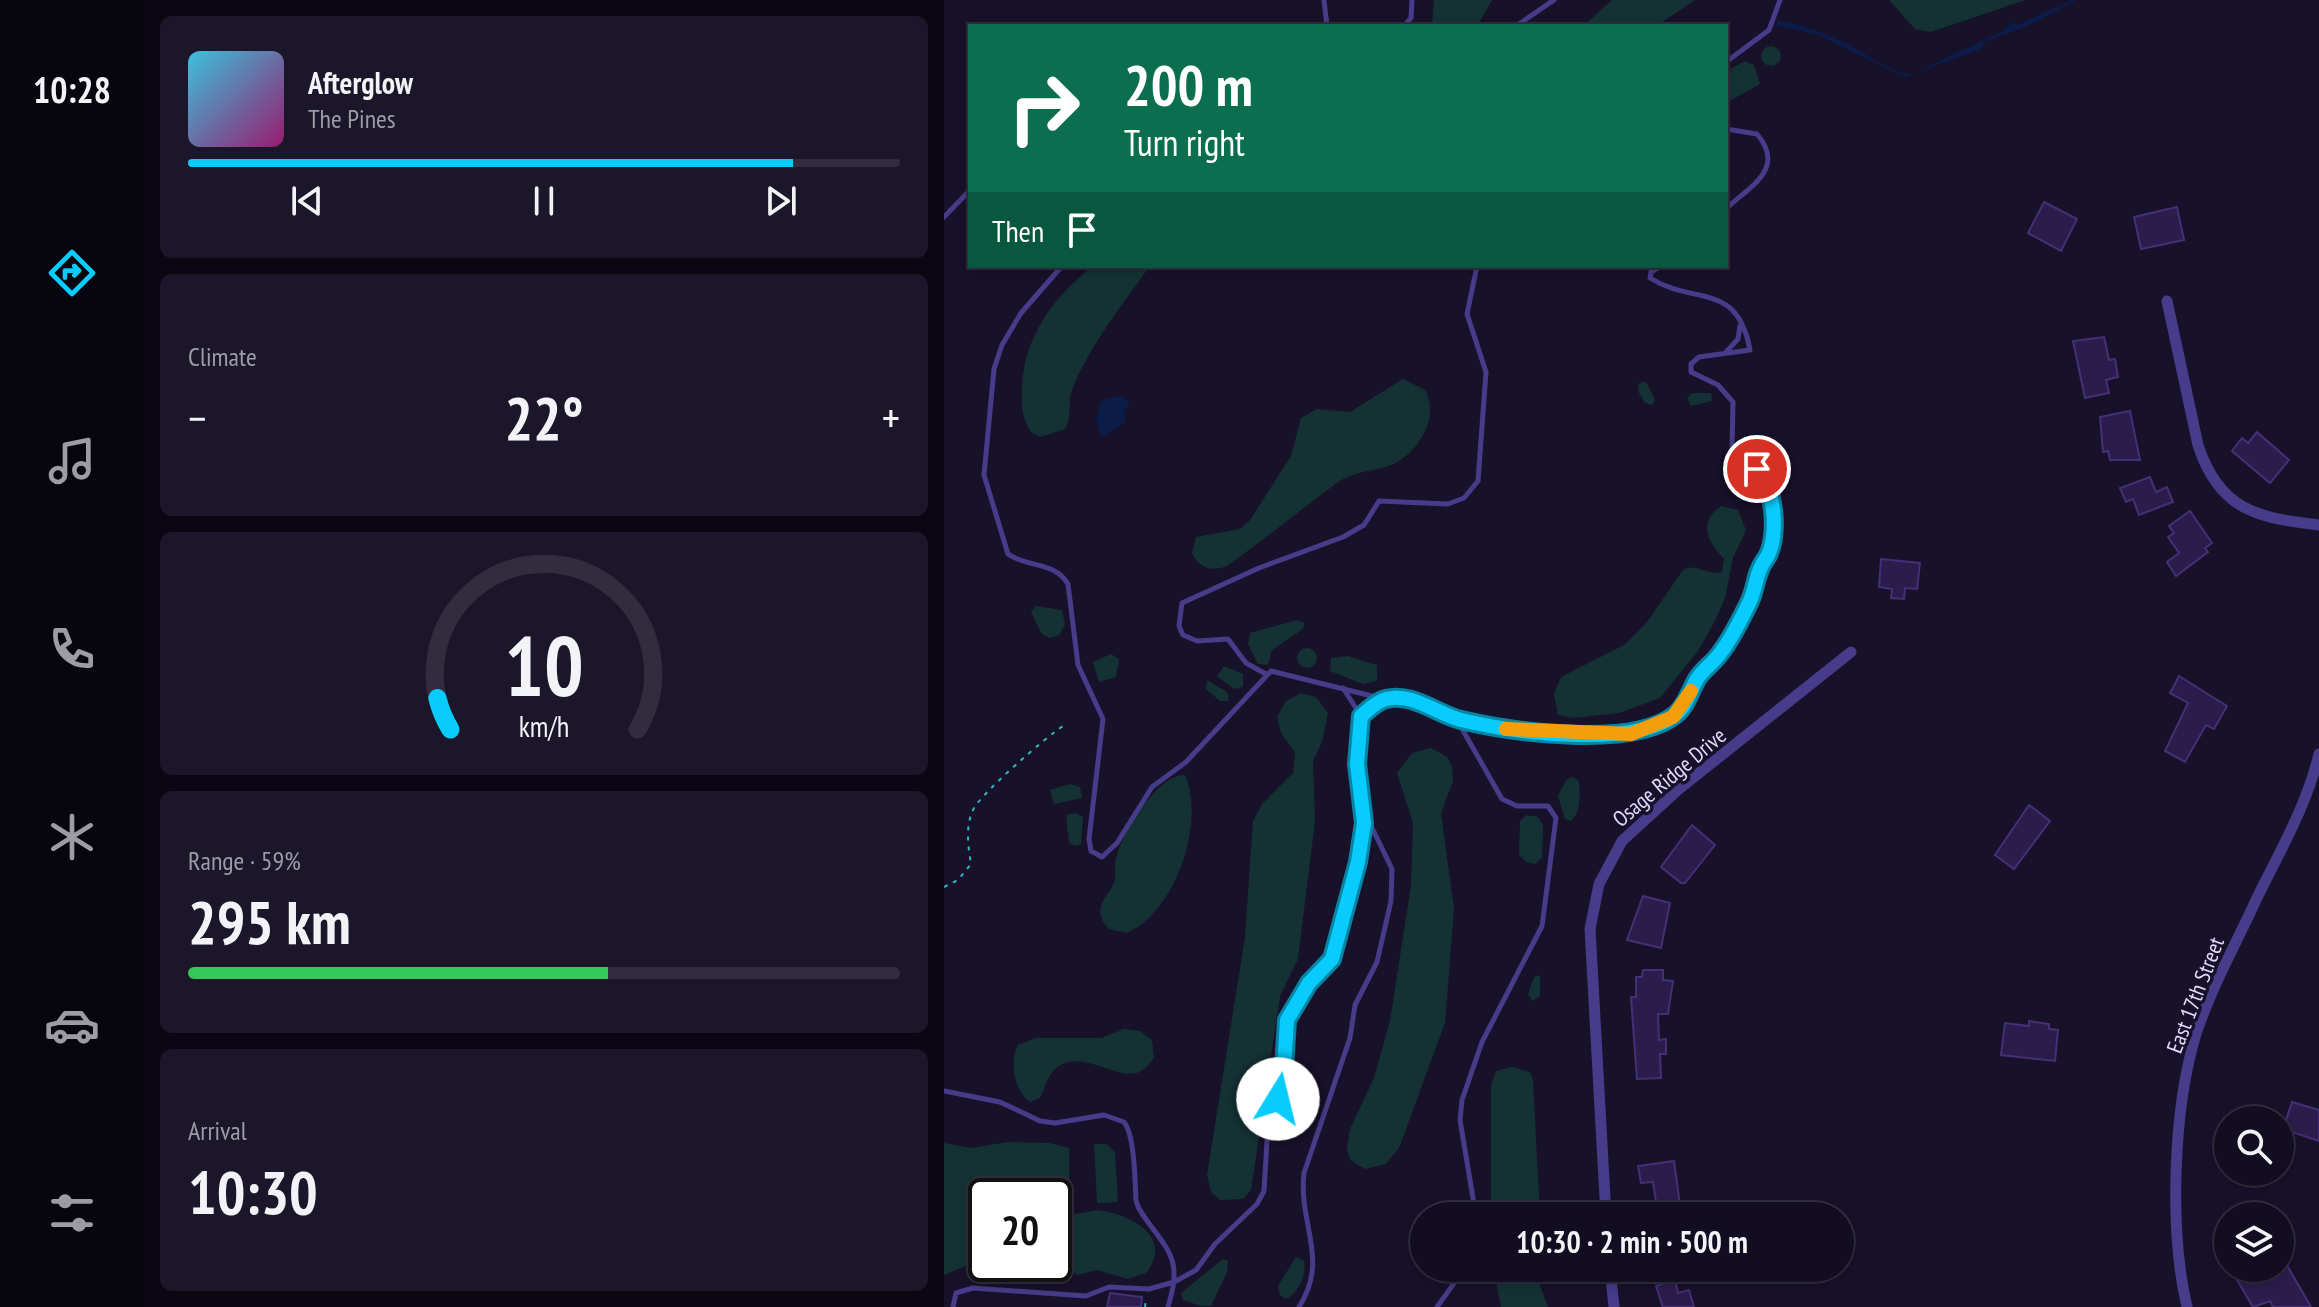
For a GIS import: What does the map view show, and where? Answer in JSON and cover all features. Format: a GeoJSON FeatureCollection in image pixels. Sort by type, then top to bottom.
{"type":"FeatureCollection","features":[{"type":"Feature","properties":{"kind":"street"},"geometry":{"type":"LineString","coordinates":[[2167,301],[2198,445],[2204,464],[2219,488],[2245,510],[2263,518],[2319,525]]}},
{"type":"Feature","properties":{"kind":"street","name":"Osage Ridge Drive"},"geometry":{"type":"LineString","coordinates":[[1605,1202],[1590,929],[1599,884],[1622,841],[1679,789],[1851,652]]}},
{"type":"Feature","properties":{"kind":"street","name":"East 17th Street"},"geometry":{"type":"LineString","coordinates":[[2187,1307],[2181,1267],[2177,1134],[2194,1044],[2225,966],[2317,773],[2319,754]]}},
{"type":"Feature","properties":{"kind":"street"},"geometry":{"type":"LineString","coordinates":[[1611,1282],[1614,1307]]}},
{"type":"Feature","properties":{"kind":"lane"},"geometry":{"type":"LineString","coordinates":[[1324,0],[1327,24]]}},
{"type":"Feature","properties":{"kind":"lane"},"geometry":{"type":"LineString","coordinates":[[1406,24],[1411,18],[1412,0]]}},
{"type":"Feature","properties":{"kind":"lane"},"geometry":{"type":"LineString","coordinates":[[1519,24],[1554,0]]}},
{"type":"Feature","properties":{"kind":"lane"},"geometry":{"type":"LineString","coordinates":[[1728,61],[1769,30],[1780,0]]}},
{"type":"Feature","properties":{"kind":"lane"},"geometry":{"type":"LineString","coordinates":[[1728,129],[1757,134],[1763,141],[1766,168],[1761,181],[1728,207]]}},
{"type":"Feature","properties":{"kind":"lane"},"geometry":{"type":"LineString","coordinates":[[944,217],[968,192]]}},
{"type":"Feature","properties":{"kind":"lane"},"geometry":{"type":"LineString","coordinates":[[1060,268],[1021,313],[998,354],[983,465],[986,492],[1008,554],[1051,568],[1068,584],[1078,665],[1103,719],[1091,802],[1089,839],[1094,855],[1102,857],[1111,851],[1150,790],[1190,758],[1224,718],[1260,685],[1266,674]]}},
{"type":"Feature","properties":{"kind":"lane"},"geometry":{"type":"LineString","coordinates":[[1477,268],[1467,314],[1486,372],[1480,473],[1471,492],[1448,504],[1379,501],[1364,525],[1343,537],[1259,568],[1182,603],[1179,626],[1187,639],[1224,637],[1246,663],[1266,674],[1285,672],[1384,699],[1420,703],[1457,719],[1516,731],[1622,735],[1657,726],[1681,709],[1705,668],[1720,654],[1735,629],[1750,600],[1756,573],[1775,539],[1762,474],[1732,449],[1733,402],[1718,385],[1691,372],[1693,360],[1750,350],[1740,322],[1733,309],[1719,299],[1650,278],[1651,272],[1658,268]]}},
{"type":"Feature","properties":{"kind":"lane"},"geometry":{"type":"LineString","coordinates":[[1722,353],[1738,339],[1740,322]]}},
{"type":"Feature","properties":{"kind":"lane"},"geometry":{"type":"LineString","coordinates":[[953,1307],[956,1293],[973,1288],[1086,1296],[1109,1287],[1149,1289],[1174,1282],[1196,1270],[1215,1244],[1252,1211],[1263,1195],[1267,1141],[1283,1084],[1287,1020],[1309,983],[1335,954],[1347,893],[1358,862],[1364,813],[1357,764],[1361,716],[1343,688]]}},
{"type":"Feature","properties":{"kind":"lane"},"geometry":{"type":"LineString","coordinates":[[1361,716],[1384,699]]}},
{"type":"Feature","properties":{"kind":"lane"},"geometry":{"type":"LineString","coordinates":[[1457,719],[1502,799],[1517,806],[1548,806],[1556,818],[1542,926],[1502,1010],[1484,1037],[1463,1095],[1460,1120],[1474,1202]]}},
{"type":"Feature","properties":{"kind":"lane"},"geometry":{"type":"LineString","coordinates":[[1299,1307],[1315,1270],[1303,1193],[1304,1173],[1350,1038],[1355,1005],[1377,962],[1393,888],[1392,869],[1364,813]]}},
{"type":"Feature","properties":{"kind":"lane"},"geometry":{"type":"LineString","coordinates":[[944,1091],[1000,1102],[1040,1121],[1055,1123],[1104,1115],[1124,1122],[1131,1138],[1136,1201],[1169,1251],[1174,1282],[1168,1307]]}},
{"type":"Feature","properties":{"kind":"lane"},"geometry":{"type":"LineString","coordinates":[[1437,1307],[1455,1282]]}},
{"type":"Feature","properties":{"kind":"path"},"geometry":{"type":"LineString","coordinates":[[944,887],[958,880],[971,864],[969,825],[973,809],[1038,743],[1063,726]]}},
{"type":"Feature","properties":{"kind":"path"},"geometry":{"type":"LineString","coordinates":[[1145,1307],[1146,1298]]}},
{"type":"Feature","properties":{"kind":"green space"},"geometry":{"type":"Polygon","coordinates":[[[1434,0],[1492,0],[1478,24],[1432,24],[1434,0]]]}},
{"type":"Feature","properties":{"kind":"green space"},"geometry":{"type":"Polygon","coordinates":[[[1612,0],[1695,0],[1659,24],[1585,24],[1612,0]]]}},
{"type":"Feature","properties":{"kind":"green space"},"geometry":{"type":"Polygon","coordinates":[[[1889,0],[2025,0],[1931,32],[1915,29],[1889,0]]]}},
{"type":"Feature","properties":{"kind":"green space"},"geometry":{"type":"Polygon","coordinates":[[[1771,46],[1778,49],[1781,56],[1778,63],[1771,66],[1764,63],[1761,56],[1764,49],[1771,46]]]}},
{"type":"Feature","properties":{"kind":"green space"},"geometry":{"type":"Polygon","coordinates":[[[1745,61],[1754,65],[1760,84],[1728,102],[1728,70],[1745,61]]]}},
{"type":"Feature","properties":{"kind":"green space"},"geometry":{"type":"Polygon","coordinates":[[[1091,268],[1149,268],[1108,324],[1081,370],[1071,392],[1065,429],[1040,437],[1031,432],[1023,411],[1022,390],[1028,353],[1034,336],[1053,305],[1091,268]]]}},
{"type":"Feature","properties":{"kind":"green space"},"geometry":{"type":"Polygon","coordinates":[[[1403,379],[1425,390],[1430,412],[1424,434],[1409,454],[1389,466],[1343,479],[1227,566],[1216,569],[1198,562],[1192,553],[1196,537],[1240,529],[1250,520],[1291,456],[1301,418],[1317,409],[1350,412],[1403,379]]]}},
{"type":"Feature","properties":{"kind":"green space"},"geometry":{"type":"Polygon","coordinates":[[[1646,382],[1655,400],[1652,405],[1645,403],[1638,391],[1639,383],[1646,382]]]}},
{"type":"Feature","properties":{"kind":"green space"},"geometry":{"type":"Polygon","coordinates":[[[1692,393],[1711,393],[1712,401],[1691,406],[1687,398],[1692,393]]]}},
{"type":"Feature","properties":{"kind":"green space"},"geometry":{"type":"Polygon","coordinates":[[[1721,506],[1738,510],[1746,530],[1733,558],[1725,598],[1698,651],[1660,698],[1619,713],[1573,718],[1558,715],[1554,694],[1561,677],[1624,645],[1647,622],[1683,570],[1692,568],[1722,572],[1724,559],[1713,546],[1707,526],[1721,506]]]}},
{"type":"Feature","properties":{"kind":"green space"},"geometry":{"type":"Polygon","coordinates":[[[1036,606],[1062,610],[1065,625],[1059,635],[1050,638],[1042,634],[1031,612],[1036,606]]]}},
{"type":"Feature","properties":{"kind":"green space"},"geometry":{"type":"Polygon","coordinates":[[[1298,620],[1305,623],[1303,629],[1272,650],[1268,665],[1258,664],[1248,644],[1250,633],[1298,620]]]}},
{"type":"Feature","properties":{"kind":"green space"},"geometry":{"type":"Polygon","coordinates":[[[1307,648],[1314,651],[1317,658],[1314,665],[1307,668],[1300,665],[1297,658],[1300,651],[1307,648]]]}},
{"type":"Feature","properties":{"kind":"green space"},"geometry":{"type":"Polygon","coordinates":[[[1111,654],[1119,659],[1116,677],[1099,682],[1093,662],[1111,654]]]}},
{"type":"Feature","properties":{"kind":"green space"},"geometry":{"type":"Polygon","coordinates":[[[1348,656],[1377,665],[1377,681],[1363,684],[1330,671],[1331,658],[1348,656]]]}},
{"type":"Feature","properties":{"kind":"green space"},"geometry":{"type":"Polygon","coordinates":[[[1224,666],[1243,674],[1243,687],[1234,689],[1217,676],[1224,666]]]}},
{"type":"Feature","properties":{"kind":"green space"},"geometry":{"type":"Polygon","coordinates":[[[1207,680],[1227,692],[1229,701],[1220,701],[1206,689],[1207,680]]]}},
{"type":"Feature","properties":{"kind":"green space"},"geometry":{"type":"Polygon","coordinates":[[[1301,693],[1316,697],[1328,713],[1322,742],[1313,761],[1315,821],[1298,959],[1280,996],[1251,1190],[1243,1199],[1220,1200],[1211,1192],[1207,1175],[1245,937],[1253,821],[1262,804],[1293,773],[1295,752],[1281,733],[1277,717],[1286,701],[1301,693]]]}},
{"type":"Feature","properties":{"kind":"green space"},"geometry":{"type":"Polygon","coordinates":[[[1431,748],[1447,757],[1452,766],[1453,781],[1441,813],[1454,909],[1445,1023],[1399,1148],[1386,1164],[1365,1169],[1350,1160],[1347,1148],[1350,1129],[1374,1078],[1390,1021],[1411,885],[1413,823],[1397,773],[1412,753],[1431,748]]]}},
{"type":"Feature","properties":{"kind":"green space"},"geometry":{"type":"Polygon","coordinates":[[[1185,775],[1191,795],[1192,817],[1189,841],[1172,886],[1144,922],[1127,933],[1109,929],[1100,913],[1101,907],[1115,878],[1116,859],[1125,835],[1153,794],[1174,777],[1185,775]]]}},
{"type":"Feature","properties":{"kind":"green space"},"geometry":{"type":"Polygon","coordinates":[[[1573,777],[1579,781],[1580,798],[1577,813],[1571,821],[1565,819],[1558,796],[1566,780],[1573,777]]]}},
{"type":"Feature","properties":{"kind":"green space"},"geometry":{"type":"Polygon","coordinates":[[[1070,784],[1080,787],[1082,798],[1054,804],[1050,790],[1070,784]]]}},
{"type":"Feature","properties":{"kind":"green space"},"geometry":{"type":"Polygon","coordinates":[[[1076,813],[1083,817],[1081,844],[1077,846],[1069,843],[1066,815],[1076,813]]]}},
{"type":"Feature","properties":{"kind":"green space"},"geometry":{"type":"Polygon","coordinates":[[[1526,815],[1538,817],[1543,825],[1542,858],[1535,864],[1526,862],[1519,855],[1520,821],[1526,815]]]}},
{"type":"Feature","properties":{"kind":"green space"},"geometry":{"type":"Polygon","coordinates":[[[1540,975],[1540,996],[1532,1001],[1528,994],[1534,977],[1540,975]]]}},
{"type":"Feature","properties":{"kind":"green space"},"geometry":{"type":"Polygon","coordinates":[[[1124,1029],[1140,1031],[1152,1040],[1154,1057],[1144,1069],[1133,1074],[1121,1073],[1095,1064],[1068,1062],[1052,1072],[1040,1098],[1030,1102],[1020,1091],[1014,1067],[1018,1045],[1036,1038],[1101,1038],[1124,1029]]]}},
{"type":"Feature","properties":{"kind":"green space"},"geometry":{"type":"Polygon","coordinates":[[[1512,1067],[1530,1072],[1533,1080],[1539,1202],[1491,1202],[1491,1085],[1496,1071],[1512,1067]]]}},
{"type":"Feature","properties":{"kind":"green space"},"geometry":{"type":"Polygon","coordinates":[[[1008,1142],[1049,1143],[1069,1148],[1070,1178],[968,1178],[968,1265],[944,1275],[944,1143],[971,1148],[1008,1142]]]}},
{"type":"Feature","properties":{"kind":"green space"},"geometry":{"type":"Polygon","coordinates":[[[1094,1144],[1106,1144],[1115,1152],[1118,1202],[1097,1203],[1094,1144]]]}},
{"type":"Feature","properties":{"kind":"green space"},"geometry":{"type":"Polygon","coordinates":[[[1098,1210],[1110,1212],[1144,1229],[1152,1238],[1155,1248],[1154,1260],[1146,1273],[1128,1279],[1097,1270],[1077,1275],[1072,1272],[1072,1216],[1098,1210]]]}},
{"type":"Feature","properties":{"kind":"green space"},"geometry":{"type":"Polygon","coordinates":[[[1296,1257],[1304,1261],[1303,1278],[1298,1289],[1285,1299],[1280,1295],[1278,1286],[1296,1257]]]}},
{"type":"Feature","properties":{"kind":"green space"},"geometry":{"type":"Polygon","coordinates":[[[1223,1259],[1228,1261],[1227,1272],[1211,1306],[1183,1300],[1181,1293],[1223,1259]]]}},
{"type":"Feature","properties":{"kind":"green space"},"geometry":{"type":"Polygon","coordinates":[[[1496,1282],[1540,1282],[1548,1307],[1501,1307],[1496,1282]]]}},
{"type":"Feature","properties":{"kind":"water"},"geometry":{"type":"Polygon","coordinates":[[[2077,0],[2028,26],[1984,42],[1981,49],[1905,77],[1818,35],[1776,25],[1777,20],[1812,29],[1844,42],[1885,66],[1913,74],[2004,30],[2011,22],[2018,25],[2077,0]]]}},
{"type":"Feature","properties":{"kind":"water"},"geometry":{"type":"Polygon","coordinates":[[[1122,396],[1130,402],[1124,412],[1126,421],[1102,438],[1096,422],[1100,403],[1107,398],[1122,396]]]}},
{"type":"Feature","properties":{"kind":"building"},"geometry":{"type":"Polygon","coordinates":[[[2044,202],[2077,219],[2061,251],[2028,233],[2044,202]]]}},
{"type":"Feature","properties":{"kind":"building"},"geometry":{"type":"Polygon","coordinates":[[[2177,207],[2184,240],[2141,249],[2134,217],[2177,207]]]}},
{"type":"Feature","properties":{"kind":"building"},"geometry":{"type":"Polygon","coordinates":[[[2104,337],[2109,360],[2115,359],[2118,377],[2106,380],[2109,393],[2085,398],[2073,341],[2104,337]]]}},
{"type":"Feature","properties":{"kind":"building"},"geometry":{"type":"Polygon","coordinates":[[[2130,411],[2140,460],[2110,460],[2108,451],[2103,452],[2100,417],[2130,411]]]}},
{"type":"Feature","properties":{"kind":"building"},"geometry":{"type":"Polygon","coordinates":[[[2257,432],[2289,460],[2270,483],[2232,451],[2242,438],[2248,443],[2257,432]]]}},
{"type":"Feature","properties":{"kind":"building"},"geometry":{"type":"Polygon","coordinates":[[[2150,477],[2156,492],[2167,487],[2173,502],[2139,515],[2133,499],[2126,502],[2120,488],[2150,477]]]}},
{"type":"Feature","properties":{"kind":"building"},"geometry":{"type":"Polygon","coordinates":[[[2190,511],[2212,543],[2205,548],[2208,552],[2176,576],[2167,562],[2179,553],[2168,537],[2174,533],[2169,526],[2190,511]]]}},
{"type":"Feature","properties":{"kind":"building"},"geometry":{"type":"Polygon","coordinates":[[[1881,559],[1920,563],[1917,589],[1905,588],[1904,599],[1891,598],[1892,589],[1879,587],[1881,559]]]}},
{"type":"Feature","properties":{"kind":"building"},"geometry":{"type":"Polygon","coordinates":[[[2179,676],[2227,706],[2214,729],[2206,725],[2185,762],[2165,751],[2188,703],[2170,693],[2179,676]]]}},
{"type":"Feature","properties":{"kind":"building"},"geometry":{"type":"Polygon","coordinates":[[[2029,805],[2050,821],[2014,869],[1995,855],[2029,805]]]}},
{"type":"Feature","properties":{"kind":"building"},"geometry":{"type":"Polygon","coordinates":[[[1692,825],[1715,845],[1685,883],[1681,883],[1661,867],[1692,825]]]}},
{"type":"Feature","properties":{"kind":"building"},"geometry":{"type":"Polygon","coordinates":[[[1643,896],[1670,903],[1661,948],[1627,940],[1643,896]]]}},
{"type":"Feature","properties":{"kind":"building"},"geometry":{"type":"Polygon","coordinates":[[[1643,970],[1663,970],[1663,980],[1673,981],[1668,1014],[1658,1014],[1659,1040],[1666,1039],[1666,1054],[1660,1054],[1661,1078],[1637,1079],[1631,997],[1636,997],[1636,977],[1642,977],[1643,970]]]}},
{"type":"Feature","properties":{"kind":"building"},"geometry":{"type":"Polygon","coordinates":[[[2029,1021],[2049,1024],[2049,1029],[2058,1030],[2055,1061],[2001,1055],[2005,1023],[2029,1026],[2029,1021]]]}},
{"type":"Feature","properties":{"kind":"building"},"geometry":{"type":"Polygon","coordinates":[[[2292,1102],[2319,1110],[2319,1141],[2294,1133],[2294,1106],[2291,1106],[2292,1102]]]}},
{"type":"Feature","properties":{"kind":"building"},"geometry":{"type":"Polygon","coordinates":[[[1674,1161],[1680,1202],[1656,1202],[1653,1182],[1641,1183],[1638,1166],[1674,1161]]]}},
{"type":"Feature","properties":{"kind":"building"},"geometry":{"type":"Polygon","coordinates":[[[2294,1278],[2311,1307],[2273,1307],[2270,1301],[2253,1307],[2238,1282],[2294,1282],[2294,1278]]]}},
{"type":"Feature","properties":{"kind":"building"},"geometry":{"type":"Polygon","coordinates":[[[1675,1282],[1678,1293],[1689,1290],[1694,1307],[1663,1307],[1656,1286],[1675,1282]]]}},
{"type":"Feature","properties":{"kind":"building"},"geometry":{"type":"Polygon","coordinates":[[[1110,1293],[1142,1297],[1141,1307],[1107,1307],[1110,1293]]]}},
{"type":"Feature","properties":{"kind":"slow traffic"},"geometry":{"type":"LineString","coordinates":[[1506,729],[1631,734],[1657,726],[1678,714],[1691,691]]}},
{"type":"Feature","properties":{"kind":"route"},"geometry":{"type":"LineString","coordinates":[[1278,1099],[1283,1084],[1287,1020],[1300,995],[1332,959],[1347,893],[1358,862],[1364,823],[1357,764],[1361,716],[1384,699],[1399,699],[1420,703],[1457,719],[1506,729],[1622,735],[1657,726],[1678,714],[1705,668],[1723,650],[1748,605],[1754,577],[1774,544],[1776,533],[1767,488],[1757,469]]}}]}
